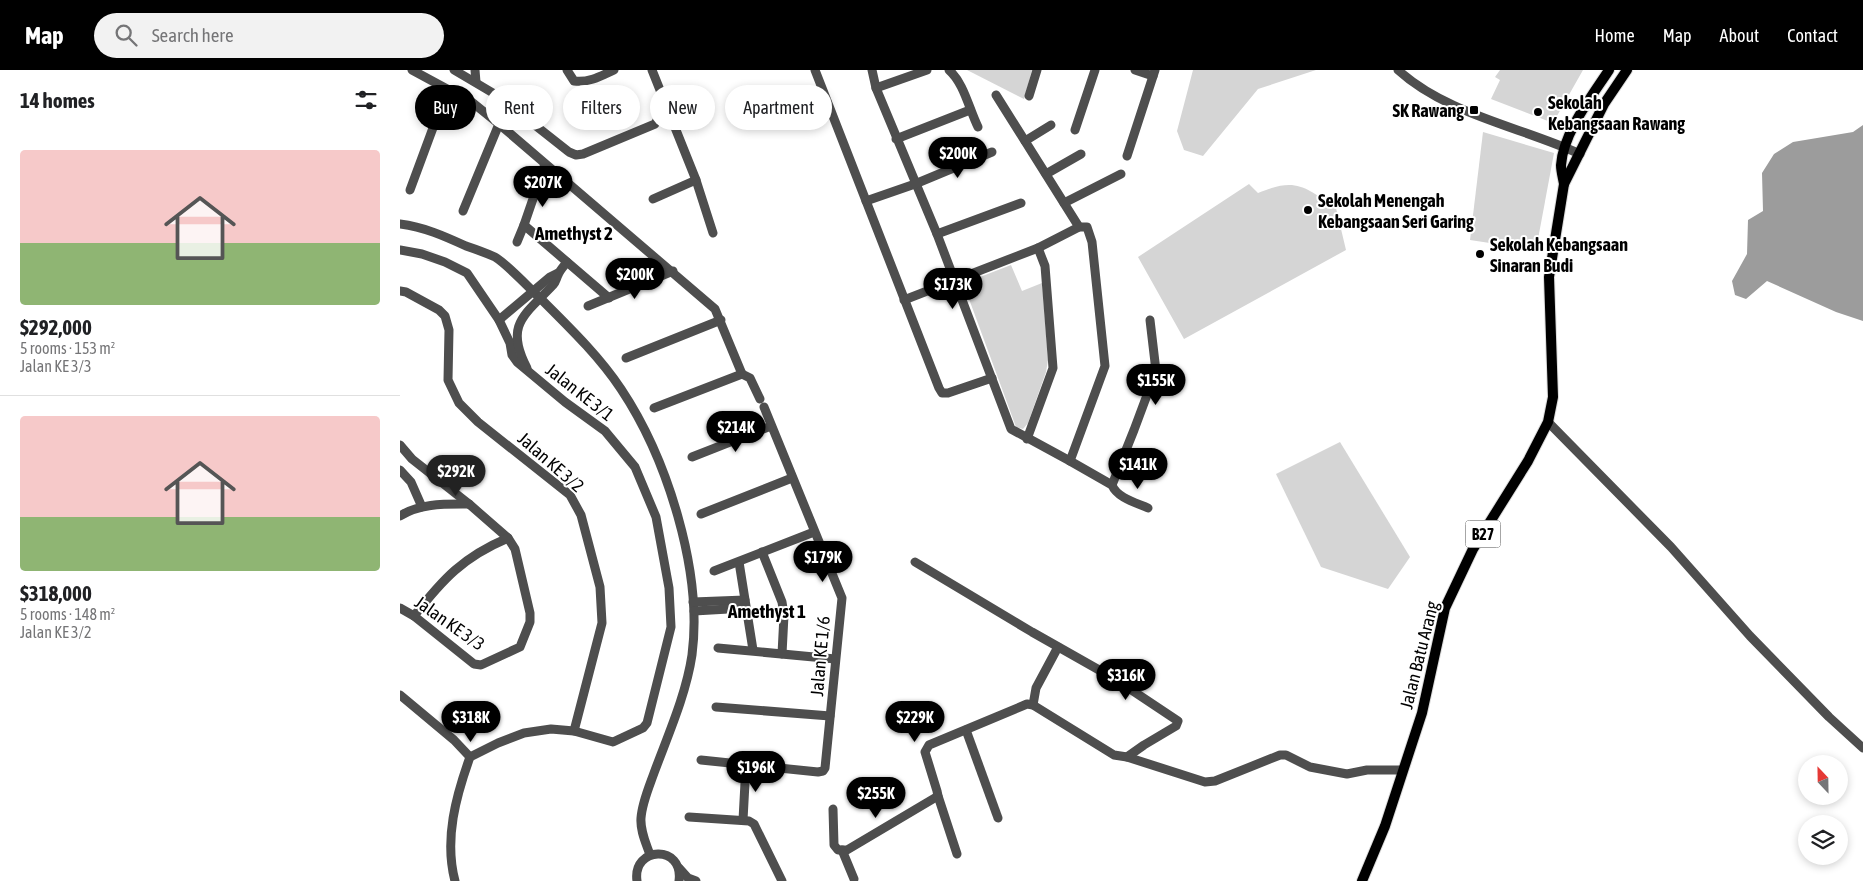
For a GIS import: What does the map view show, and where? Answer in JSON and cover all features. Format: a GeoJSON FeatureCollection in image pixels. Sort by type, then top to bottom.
{"type":"FeatureCollection","features":[{"type":"Feature","properties":{"kind":"main road","name":"Jalan Batu Arang"},"geometry":{"type":"LineString","coordinates":[[1564,184],[1561,166],[1565,147],[1577,120],[1609,70]]}},
{"type":"Feature","properties":{"kind":"main road","name":"Jalan Batu Arang"},"geometry":{"type":"LineString","coordinates":[[1362,881],[1385,826],[1422,713],[1445,608],[1474,549],[1528,461],[1548,422],[1552,397],[1548,277],[1564,184],[1604,104],[1627,70]]}},
{"type":"Feature","properties":{"kind":"street","name":"Jalan KE 1/6"},"geometry":{"type":"LineString","coordinates":[[412,70],[438,85]]}},
{"type":"Feature","properties":{"kind":"street"},"geometry":{"type":"LineString","coordinates":[[454,70],[498,96],[569,152],[576,155],[583,154],[650,126]]}},
{"type":"Feature","properties":{"kind":"street"},"geometry":{"type":"LineString","coordinates":[[475,70],[476,82]]}},
{"type":"Feature","properties":{"kind":"street"},"geometry":{"type":"LineString","coordinates":[[567,70],[574,81],[580,82],[614,70]]}},
{"type":"Feature","properties":{"kind":"street"},"geometry":{"type":"LineString","coordinates":[[652,70],[658,85]]}},
{"type":"Feature","properties":{"kind":"street"},"geometry":{"type":"LineString","coordinates":[[815,70],[904,300],[942,392],[948,392],[992,378]]}},
{"type":"Feature","properties":{"kind":"street"},"geometry":{"type":"LineString","coordinates":[[872,70],[876,88],[937,234],[1011,430],[1112,485],[1113,489],[1120,495],[1148,508]]}},
{"type":"Feature","properties":{"kind":"street"},"geometry":{"type":"LineString","coordinates":[[876,88],[927,70]]}},
{"type":"Feature","properties":{"kind":"street"},"geometry":{"type":"LineString","coordinates":[[949,70],[962,88],[978,127]]}},
{"type":"Feature","properties":{"kind":"street"},"geometry":{"type":"LineString","coordinates":[[1029,96],[1036,70]]}},
{"type":"Feature","properties":{"kind":"street"},"geometry":{"type":"LineString","coordinates":[[1075,130],[1095,70]]}},
{"type":"Feature","properties":{"kind":"street"},"geometry":{"type":"LineString","coordinates":[[1128,156],[1154,73],[1135,70]]}},
{"type":"Feature","properties":{"kind":"street"},"geometry":{"type":"LineString","coordinates":[[1398,70],[1420,87],[1446,101],[1580,154]]}},
{"type":"Feature","properties":{"kind":"street"},"geometry":{"type":"LineString","coordinates":[[996,95],[1079,227]]}},
{"type":"Feature","properties":{"kind":"street","name":"Jalan KE 1/6"},"geometry":{"type":"LineString","coordinates":[[476,105],[486,114]]}},
{"type":"Feature","properties":{"kind":"street"},"geometry":{"type":"LineString","coordinates":[[896,139],[970,110]]}},
{"type":"Feature","properties":{"kind":"street"},"geometry":{"type":"LineString","coordinates":[[1025,141],[1051,125]]}},
{"type":"Feature","properties":{"kind":"street"},"geometry":{"type":"LineString","coordinates":[[410,190],[432,130]]}},
{"type":"Feature","properties":{"kind":"street"},"geometry":{"type":"LineString","coordinates":[[463,211],[497,130]]}},
{"type":"Feature","properties":{"kind":"street","name":"Jalan KE 1/6"},"geometry":{"type":"LineString","coordinates":[[506,130],[673,271],[715,309],[742,374],[750,378],[762,404],[842,598],[825,768],[823,772],[746,764]]}},
{"type":"Feature","properties":{"kind":"street"},"geometry":{"type":"LineString","coordinates":[[677,130],[714,233]]}},
{"type":"Feature","properties":{"kind":"street"},"geometry":{"type":"LineString","coordinates":[[866,201],[915,184],[992,152]]}},
{"type":"Feature","properties":{"kind":"street"},"geometry":{"type":"LineString","coordinates":[[1046,174],[1080,154]]}},
{"type":"Feature","properties":{"kind":"street"},"geometry":{"type":"LineString","coordinates":[[516,242],[524,225],[545,164]]}},
{"type":"Feature","properties":{"kind":"street"},"geometry":{"type":"LineString","coordinates":[[1064,203],[1121,174]]}},
{"type":"Feature","properties":{"kind":"street"},"geometry":{"type":"LineString","coordinates":[[653,199],[696,180]]}},
{"type":"Feature","properties":{"kind":"street"},"geometry":{"type":"LineString","coordinates":[[937,234],[1021,203]]}},
{"type":"Feature","properties":{"kind":"street"},"geometry":{"type":"LineString","coordinates":[[400,224],[421,227],[496,258],[536,295],[565,323],[622,390],[652,446],[666,480],[682,529],[693,607],[692,655],[686,683],[643,806],[642,830],[650,855]]}},
{"type":"Feature","properties":{"kind":"street"},"geometry":{"type":"LineString","coordinates":[[524,225],[608,298]]}},
{"type":"Feature","properties":{"kind":"street"},"geometry":{"type":"LineString","coordinates":[[904,300],[1038,248],[1079,227],[1087,227],[1092,242],[1105,366],[1070,461]]}},
{"type":"Feature","properties":{"kind":"street"},"geometry":{"type":"LineString","coordinates":[[1027,439],[1053,368],[1045,266],[1038,248]]}},
{"type":"Feature","properties":{"kind":"street","name":"Jalan KE 3/1"},"geometry":{"type":"LineString","coordinates":[[400,250],[422,254],[467,273],[499,320],[510,343],[512,355],[517,362],[565,402],[605,431],[635,467],[656,518],[669,588],[671,627],[647,723],[643,728],[613,742],[574,731]]}},
{"type":"Feature","properties":{"kind":"street"},"geometry":{"type":"LineString","coordinates":[[529,372],[519,348],[517,330],[520,320],[550,277],[558,273],[567,262]]}},
{"type":"Feature","properties":{"kind":"street"},"geometry":{"type":"LineString","coordinates":[[588,306],[673,271]]}},
{"type":"Feature","properties":{"kind":"street","name":"Jalan KE 3/2"},"geometry":{"type":"LineString","coordinates":[[400,290],[439,310],[445,316],[449,330],[448,380],[459,403],[478,422],[570,495],[581,515],[600,587],[602,623],[574,731]]}},
{"type":"Feature","properties":{"kind":"street"},"geometry":{"type":"LineString","coordinates":[[499,320],[536,295]]}},
{"type":"Feature","properties":{"kind":"street"},"geometry":{"type":"LineString","coordinates":[[626,358],[721,320]]}},
{"type":"Feature","properties":{"kind":"street"},"geometry":{"type":"LineString","coordinates":[[1112,485],[1156,371],[1150,320]]}},
{"type":"Feature","properties":{"kind":"street"},"geometry":{"type":"LineString","coordinates":[[654,408],[742,374]]}},
{"type":"Feature","properties":{"kind":"street"},"geometry":{"type":"LineString","coordinates":[[1548,422],[1672,547],[1763,650],[1829,717],[1863,748]]}},
{"type":"Feature","properties":{"kind":"street"},"geometry":{"type":"LineString","coordinates":[[692,457],[771,426]]}},
{"type":"Feature","properties":{"kind":"street","name":"Jalan KE 3/3"},"geometry":{"type":"LineString","coordinates":[[400,445],[412,459],[508,538],[515,549],[530,613],[530,622],[520,647],[481,665],[474,664],[414,616],[400,608]]}},
{"type":"Feature","properties":{"kind":"street"},"geometry":{"type":"LineString","coordinates":[[400,470],[411,482],[422,507]]}},
{"type":"Feature","properties":{"kind":"street"},"geometry":{"type":"LineString","coordinates":[[701,514],[792,478]]}},
{"type":"Feature","properties":{"kind":"street"},"geometry":{"type":"LineString","coordinates":[[440,504],[445,493],[443,485]]}},
{"type":"Feature","properties":{"kind":"street"},"geometry":{"type":"LineString","coordinates":[[400,516],[412,509],[422,507],[440,504],[469,504]]}},
{"type":"Feature","properties":{"kind":"street"},"geometry":{"type":"LineString","coordinates":[[714,571],[814,532]]}},
{"type":"Feature","properties":{"kind":"street"},"geometry":{"type":"LineString","coordinates":[[414,616],[448,576],[467,559],[486,547],[508,538]]}},
{"type":"Feature","properties":{"kind":"street"},"geometry":{"type":"LineString","coordinates":[[762,552],[782,602],[784,615],[782,654]]}},
{"type":"Feature","properties":{"kind":"street"},"geometry":{"type":"LineString","coordinates":[[739,562],[754,650]]}},
{"type":"Feature","properties":{"kind":"street"},"geometry":{"type":"LineString","coordinates":[[915,562],[1115,679],[1178,721],[1176,726],[1127,757]]}},
{"type":"Feature","properties":{"kind":"street"},"geometry":{"type":"LineString","coordinates":[[693,607],[746,604]]}},
{"type":"Feature","properties":{"kind":"street"},"geometry":{"type":"LineString","coordinates":[[1033,705],[1036,688],[1058,647]]}},
{"type":"Feature","properties":{"kind":"street"},"geometry":{"type":"LineString","coordinates":[[718,648],[835,659]]}},
{"type":"Feature","properties":{"kind":"street"},"geometry":{"type":"LineString","coordinates":[[400,695],[454,740],[470,757]]}},
{"type":"Feature","properties":{"kind":"street"},"geometry":{"type":"LineString","coordinates":[[957,854],[925,752],[926,748],[929,745],[1027,704],[1033,705],[1114,755],[1127,757],[1205,782],[1215,781],[1280,755],[1286,755],[1310,767],[1347,774],[1366,770],[1404,770]]}},
{"type":"Feature","properties":{"kind":"street"},"geometry":{"type":"LineString","coordinates":[[716,707],[830,716]]}},
{"type":"Feature","properties":{"kind":"street"},"geometry":{"type":"LineString","coordinates":[[455,881],[450,851],[455,805],[470,757],[524,733],[551,729],[574,731]]}},
{"type":"Feature","properties":{"kind":"street"},"geometry":{"type":"LineString","coordinates":[[966,730],[998,818]]}},
{"type":"Feature","properties":{"kind":"street"},"geometry":{"type":"LineString","coordinates":[[701,760],[746,764],[743,820]]}},
{"type":"Feature","properties":{"kind":"street"},"geometry":{"type":"LineString","coordinates":[[833,810],[834,845],[838,850],[847,850],[938,796]]}},
{"type":"Feature","properties":{"kind":"street"},"geometry":{"type":"LineString","coordinates":[[689,817],[743,820],[754,824],[782,881]]}},
{"type":"Feature","properties":{"kind":"street"},"geometry":{"type":"LineString","coordinates":[[842,850],[854,879]]}},
{"type":"Feature","properties":{"kind":"street"},"geometry":{"type":"LineString","coordinates":[[637,881],[636,872],[639,865],[650,855],[664,854],[670,857],[688,878],[696,881]]}},
{"type":"Feature","properties":{"kind":"street"},"geometry":{"type":"LineString","coordinates":[[679,868],[679,881]]}},
{"type":"Feature","properties":{"kind":"shaded area"},"geometry":{"type":"Polygon","coordinates":[[[967,70],[1032,70],[1024,99],[967,70]]]}},
{"type":"Feature","properties":{"kind":"shaded area"},"geometry":{"type":"Polygon","coordinates":[[[1193,70],[1316,70],[1258,89],[1203,156],[1184,150],[1177,131],[1193,70]]]}},
{"type":"Feature","properties":{"kind":"shaded area","name":"Sekolah Kebangsaan Rawang"},"geometry":{"type":"Polygon","coordinates":[[[1500,70],[1583,70],[1553,123],[1491,99],[1500,80],[1495,77],[1500,70]]]}},
{"type":"Feature","properties":{"kind":"shaded area"},"geometry":{"type":"Polygon","coordinates":[[[1863,125],[1863,321],[1836,312],[1767,281],[1746,299],[1735,295],[1732,281],[1747,254],[1748,220],[1763,211],[1762,173],[1774,154],[1793,142],[1853,132],[1863,125]]]}},
{"type":"Feature","properties":{"kind":"shaded area"},"geometry":{"type":"Polygon","coordinates":[[[1483,132],[1554,153],[1536,250],[1470,240],[1483,132]]]}},
{"type":"Feature","properties":{"kind":"shaded area"},"geometry":{"type":"Polygon","coordinates":[[[1249,184],[1258,193],[1282,186],[1300,187],[1336,208],[1346,250],[1184,339],[1138,257],[1249,184]]]}},
{"type":"Feature","properties":{"kind":"shaded area"},"geometry":{"type":"Polygon","coordinates":[[[1011,265],[1022,291],[1042,283],[1048,360],[1046,372],[1028,423],[1023,429],[1016,427],[965,288],[967,282],[1011,265]]]}},
{"type":"Feature","properties":{"kind":"shaded area"},"geometry":{"type":"Polygon","coordinates":[[[1340,442],[1410,557],[1388,589],[1321,567],[1276,474],[1340,442]]]}},
{"type":"Feature","properties":{"kind":"place","name":"SK Rawang"},"geometry":{"type":"Point","coordinates":[1474,110]}},
{"type":"Feature","properties":{"kind":"place","name":"Sekolah Kebangsaan Rawang"},"geometry":{"type":"Point","coordinates":[1538,112]}},
{"type":"Feature","properties":{"kind":"place","name":"Sekolah Menengah Kebangsaan Seri Garing"},"geometry":{"type":"Point","coordinates":[1308,210]}},
{"type":"Feature","properties":{"kind":"place","name":"Sekolah Kebangsaan Sinaran Budi"},"geometry":{"type":"Point","coordinates":[1480,254]}},
{"type":"Feature","properties":{"kind":"district","name":"Amethyst 2"},"geometry":{"type":"Point","coordinates":[574,233]}},
{"type":"Feature","properties":{"kind":"district","name":"Amethyst 1"},"geometry":{"type":"Point","coordinates":[767,611]}}]}
